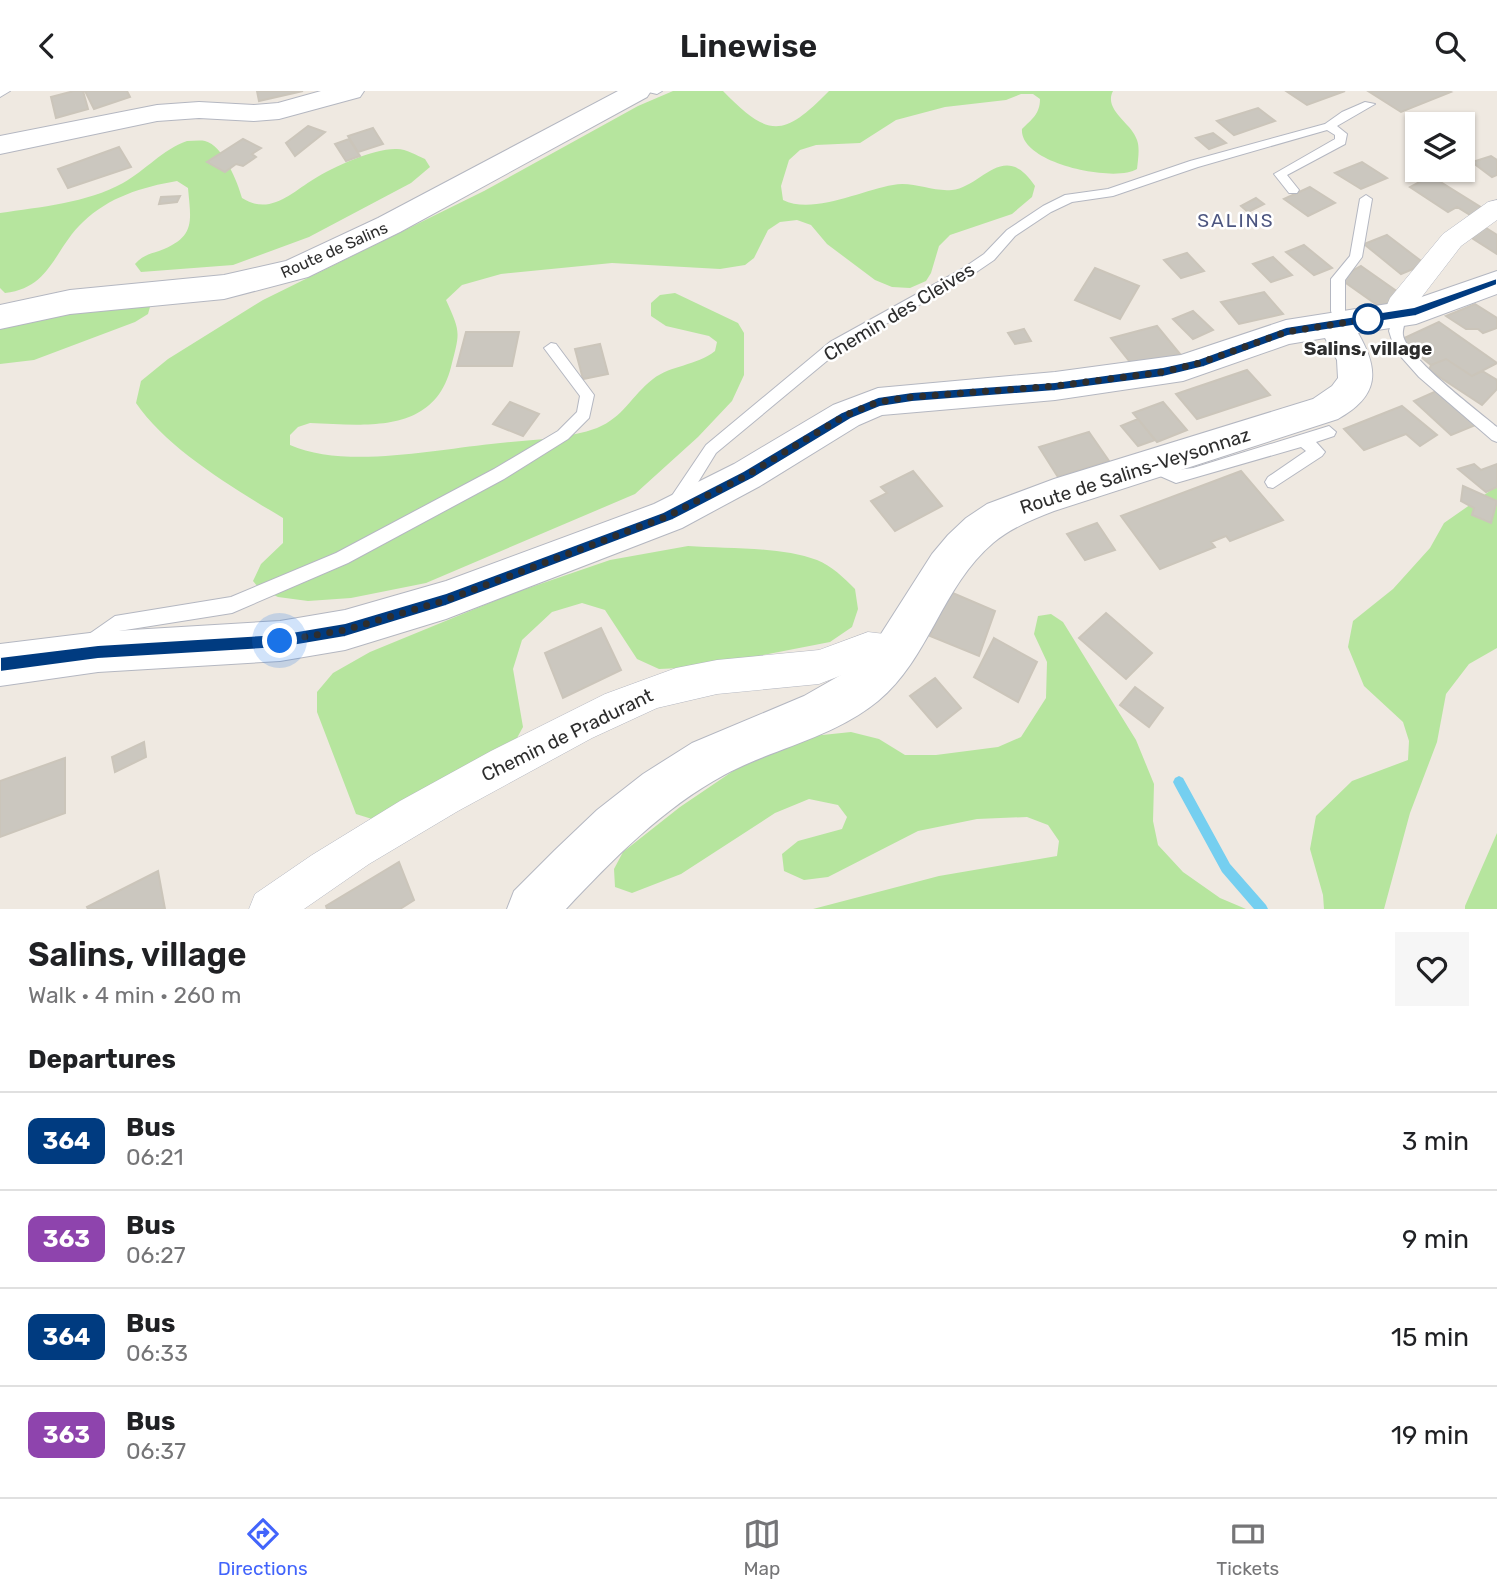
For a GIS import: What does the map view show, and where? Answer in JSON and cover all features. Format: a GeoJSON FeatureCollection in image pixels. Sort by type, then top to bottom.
{"type":"FeatureCollection","features":[{"type":"Feature","properties":{"kind":"street"},"geometry":{"type":"LineString","coordinates":[[0,145],[157,113],[199,110],[262,113],[287,110],[351,91]]}},
{"type":"Feature","properties":{"kind":"street","name":"Route de Salins"},"geometry":{"type":"LineString","coordinates":[[0,317],[70,302],[225,287],[288,272],[389,225],[638,91]]}},
{"type":"Feature","properties":{"kind":"street"},"geometry":{"type":"LineString","coordinates":[[1401,314],[1400,305],[1452,240],[1497,208]]}},
{"type":"Feature","properties":{"kind":"street"},"geometry":{"type":"LineString","coordinates":[[0,665],[75,654],[280,641],[345,630],[446,600],[668,516],[747,475],[846,415],[878,402],[1055,386],[1163,372],[1200,363],[1286,332],[1401,314],[1497,282]]}},
{"type":"Feature","properties":{"kind":"street","name":"Route de Salins-Veysonnaz"},"geometry":{"type":"LineString","coordinates":[[532,909],[603,838],[652,796],[706,760],[836,702],[877,673],[893,652],[947,564],[979,530],[1001,516],[1147,464],[1310,414],[1342,398],[1353,386],[1357,369],[1338,324]]}},
{"type":"Feature","properties":{"kind":"street","name":"Chemin de Pradurant"},"geometry":{"type":"LineString","coordinates":[[270,909],[422,809],[566,731],[659,690],[724,677],[822,667],[841,660],[859,648],[874,647],[893,652]]}},
{"type":"Feature","properties":{"kind":"lane"},"geometry":{"type":"LineString","coordinates":[[0,94],[5,91]]}},
{"type":"Feature","properties":{"kind":"lane"},"geometry":{"type":"LineString","coordinates":[[649,91],[657,91]]}},
{"type":"Feature","properties":{"kind":"lane","name":"Chemin des Cleives"},"geometry":{"type":"LineString","coordinates":[[668,516],[710,449],[835,346],[967,272],[989,257],[1011,233],[1047,209],[1069,198],[1109,193],[1194,164],[1329,126],[1346,114],[1369,104]]}},
{"type":"Feature","properties":{"kind":"lane"},"geometry":{"type":"LineString","coordinates":[[1293,190],[1280,174],[1341,141],[1341,134],[1329,126]]}},
{"type":"Feature","properties":{"kind":"lane"},"geometry":{"type":"LineString","coordinates":[[1338,324],[1338,279],[1340,272],[1356,257],[1366,198]]}},
{"type":"Feature","properties":{"kind":"lane"},"geometry":{"type":"LineString","coordinates":[[1401,314],[1396,335],[1415,364],[1497,436]]}},
{"type":"Feature","properties":{"kind":"lane"},"geometry":{"type":"LineString","coordinates":[[75,654],[115,624],[232,605],[342,558],[499,474],[564,435],[584,414],[586,395],[551,348]]}},
{"type":"Feature","properties":{"kind":"lane"},"geometry":{"type":"LineString","coordinates":[[1147,464],[1176,477],[1329,432]]}},
{"type":"Feature","properties":{"kind":"lane"},"geometry":{"type":"LineString","coordinates":[[1273,482],[1317,453],[1304,441]]}},
{"type":"Feature","properties":{"kind":"green space"},"geometry":{"type":"Polygon","coordinates":[[[673,91],[723,91],[753,117],[765,124],[776,126],[800,117],[829,91],[1113,91],[1112,104],[1137,140],[1137,169],[1126,173],[1091,172],[1052,161],[1036,152],[1025,141],[1022,129],[1039,109],[1040,99],[1033,94],[945,107],[896,120],[860,143],[816,145],[800,150],[789,160],[781,186],[783,200],[808,205],[900,184],[952,190],[1003,166],[1013,166],[1024,173],[1035,186],[1032,197],[1012,214],[950,235],[939,246],[926,281],[910,288],[892,287],[875,280],[827,244],[811,225],[797,220],[780,222],[768,230],[754,258],[745,265],[720,269],[612,263],[501,274],[462,285],[446,300],[457,326],[457,339],[451,367],[442,389],[430,405],[395,421],[353,425],[310,423],[298,427],[290,435],[290,445],[336,456],[389,456],[558,437],[597,428],[621,412],[660,374],[700,360],[715,351],[717,342],[709,336],[666,326],[651,316],[651,303],[660,295],[675,293],[738,323],[744,333],[744,375],[732,401],[698,437],[635,494],[426,583],[351,598],[308,601],[278,597],[259,588],[253,581],[261,564],[283,543],[283,518],[203,467],[165,436],[136,403],[141,381],[168,359],[263,300],[484,191],[638,106],[673,91]]]}},
{"type":"Feature","properties":{"kind":"green space"},"geometry":{"type":"Polygon","coordinates":[[[187,141],[203,141],[218,149],[229,165],[242,198],[262,205],[280,201],[332,169],[376,152],[403,150],[425,159],[430,167],[411,183],[309,237],[233,265],[141,272],[135,264],[180,240],[190,219],[188,188],[177,181],[151,186],[127,194],[93,213],[73,233],[50,266],[33,284],[5,293],[0,288],[0,213],[63,203],[109,190],[187,141]]]}},
{"type":"Feature","properties":{"kind":"green space"},"geometry":{"type":"Polygon","coordinates":[[[146,304],[150,307],[148,314],[135,322],[34,360],[0,364],[0,328],[67,313],[146,304]]]}},
{"type":"Feature","properties":{"kind":"green space"},"geometry":{"type":"Polygon","coordinates":[[[1497,486],[1497,648],[1469,664],[1446,694],[1437,742],[1410,813],[1384,909],[1324,909],[1323,895],[1310,849],[1316,816],[1352,781],[1408,760],[1409,741],[1403,722],[1364,686],[1348,647],[1353,621],[1393,589],[1430,548],[1444,523],[1497,486]]]}},
{"type":"Feature","properties":{"kind":"green space"},"geometry":{"type":"Polygon","coordinates":[[[688,546],[787,552],[822,562],[855,589],[858,609],[852,627],[830,642],[702,667],[659,669],[637,659],[605,610],[582,603],[552,612],[522,640],[513,669],[523,727],[512,747],[372,819],[356,814],[317,712],[317,692],[333,673],[370,652],[511,594],[610,560],[688,546]]]}},
{"type":"Feature","properties":{"kind":"green space"},"geometry":{"type":"Polygon","coordinates":[[[1051,614],[1063,622],[1136,740],[1154,784],[1153,821],[1158,845],[1183,872],[1220,898],[1246,909],[813,909],[939,876],[1057,856],[1059,841],[1048,825],[1027,817],[977,819],[918,831],[828,877],[804,880],[784,871],[782,854],[798,841],[842,829],[847,817],[838,805],[809,799],[775,813],[681,874],[632,893],[615,887],[614,869],[623,852],[680,807],[739,767],[813,736],[851,732],[879,739],[905,755],[936,755],[998,747],[1021,737],[1046,698],[1047,662],[1034,634],[1038,616],[1051,614]]]}},
{"type":"Feature","properties":{"kind":"green space"},"geometry":{"type":"Polygon","coordinates":[[[1497,833],[1497,909],[1465,909],[1465,906],[1497,833]]]}},
{"type":"Feature","properties":{"kind":"building"},"geometry":{"type":"Polygon","coordinates":[[[83,91],[88,109],[56,118],[51,97],[83,91]]]}},
{"type":"Feature","properties":{"kind":"building"},"geometry":{"type":"Polygon","coordinates":[[[85,91],[127,91],[130,97],[94,109],[85,91]]]}},
{"type":"Feature","properties":{"kind":"building"},"geometry":{"type":"Polygon","coordinates":[[[257,91],[303,91],[259,101],[257,91]]]}},
{"type":"Feature","properties":{"kind":"building"},"geometry":{"type":"Polygon","coordinates":[[[1286,91],[1345,91],[1307,105],[1286,91]]]}},
{"type":"Feature","properties":{"kind":"building"},"geometry":{"type":"Polygon","coordinates":[[[1368,91],[1449,91],[1451,92],[1401,112],[1368,91]]]}},
{"type":"Feature","properties":{"kind":"building"},"geometry":{"type":"Polygon","coordinates":[[[1258,108],[1275,121],[1234,135],[1217,121],[1258,108]]]}},
{"type":"Feature","properties":{"kind":"building"},"geometry":{"type":"Polygon","coordinates":[[[308,126],[325,132],[295,156],[286,143],[308,126]]]}},
{"type":"Feature","properties":{"kind":"building"},"geometry":{"type":"Polygon","coordinates":[[[373,128],[383,144],[358,152],[348,136],[373,128]]]}},
{"type":"Feature","properties":{"kind":"building"},"geometry":{"type":"Polygon","coordinates":[[[1213,133],[1226,143],[1209,149],[1196,138],[1213,133]]]}},
{"type":"Feature","properties":{"kind":"building"},"geometry":{"type":"Polygon","coordinates":[[[243,139],[261,148],[252,154],[256,157],[243,166],[236,164],[225,172],[207,162],[243,139]]]}},
{"type":"Feature","properties":{"kind":"building"},"geometry":{"type":"Polygon","coordinates":[[[349,139],[360,156],[346,161],[335,144],[349,139]]]}},
{"type":"Feature","properties":{"kind":"building"},"geometry":{"type":"Polygon","coordinates":[[[119,147],[131,167],[68,188],[58,169],[119,147]]]}},
{"type":"Feature","properties":{"kind":"building"},"geometry":{"type":"Polygon","coordinates":[[[1491,156],[1497,160],[1497,175],[1492,177],[1475,164],[1475,161],[1491,156]]]}},
{"type":"Feature","properties":{"kind":"building"},"geometry":{"type":"Polygon","coordinates":[[[1362,162],[1387,178],[1361,189],[1335,173],[1362,162]]]}},
{"type":"Feature","properties":{"kind":"building"},"geometry":{"type":"Polygon","coordinates":[[[1420,182],[1441,182],[1487,211],[1475,218],[1457,207],[1448,212],[1410,187],[1420,182]]]}},
{"type":"Feature","properties":{"kind":"building"},"geometry":{"type":"Polygon","coordinates":[[[1310,187],[1335,203],[1308,216],[1284,199],[1310,187]]]}},
{"type":"Feature","properties":{"kind":"building"},"geometry":{"type":"Polygon","coordinates":[[[180,196],[177,202],[159,204],[161,197],[180,196]]]}},
{"type":"Feature","properties":{"kind":"building"},"geometry":{"type":"Polygon","coordinates":[[[1256,198],[1264,204],[1248,212],[1241,206],[1256,198]]]}},
{"type":"Feature","properties":{"kind":"building"},"geometry":{"type":"Polygon","coordinates":[[[1480,224],[1497,235],[1497,254],[1464,233],[1480,224]]]}},
{"type":"Feature","properties":{"kind":"building"},"geometry":{"type":"Polygon","coordinates":[[[1387,235],[1425,264],[1401,274],[1364,244],[1387,235]]]}},
{"type":"Feature","properties":{"kind":"building"},"geometry":{"type":"Polygon","coordinates":[[[1304,245],[1332,268],[1314,275],[1286,252],[1304,245]]]}},
{"type":"Feature","properties":{"kind":"building"},"geometry":{"type":"Polygon","coordinates":[[[1187,253],[1204,271],[1181,278],[1164,260],[1187,253]]]}},
{"type":"Feature","properties":{"kind":"building"},"geometry":{"type":"Polygon","coordinates":[[[1273,257],[1292,275],[1271,282],[1253,264],[1273,257]]]}},
{"type":"Feature","properties":{"kind":"building"},"geometry":{"type":"Polygon","coordinates":[[[1361,266],[1402,295],[1380,307],[1339,278],[1361,266]]]}},
{"type":"Feature","properties":{"kind":"building"},"geometry":{"type":"Polygon","coordinates":[[[1095,268],[1139,286],[1120,319],[1075,300],[1095,268]]]}},
{"type":"Feature","properties":{"kind":"building"},"geometry":{"type":"Polygon","coordinates":[[[1264,292],[1283,314],[1239,324],[1221,302],[1264,292]]]}},
{"type":"Feature","properties":{"kind":"building"},"geometry":{"type":"Polygon","coordinates":[[[1475,304],[1497,318],[1497,328],[1483,333],[1478,329],[1466,329],[1446,316],[1475,304]]]}},
{"type":"Feature","properties":{"kind":"building"},"geometry":{"type":"Polygon","coordinates":[[[1193,311],[1213,330],[1193,339],[1173,319],[1193,311]]]}},
{"type":"Feature","properties":{"kind":"building"},"geometry":{"type":"Polygon","coordinates":[[[1439,322],[1497,363],[1472,376],[1446,359],[1431,365],[1400,340],[1439,322]]]}},
{"type":"Feature","properties":{"kind":"building"},"geometry":{"type":"Polygon","coordinates":[[[1157,326],[1180,354],[1134,367],[1111,338],[1157,326]]]}},
{"type":"Feature","properties":{"kind":"building"},"geometry":{"type":"Polygon","coordinates":[[[1024,329],[1031,341],[1015,344],[1008,333],[1024,329]]]}},
{"type":"Feature","properties":{"kind":"building"},"geometry":{"type":"Polygon","coordinates":[[[466,332],[519,332],[512,366],[457,366],[466,332]]]}},
{"type":"Feature","properties":{"kind":"building"},"geometry":{"type":"Polygon","coordinates":[[[600,344],[608,374],[583,379],[575,349],[600,344]]]}},
{"type":"Feature","properties":{"kind":"building"},"geometry":{"type":"Polygon","coordinates":[[[1446,359],[1472,376],[1482,371],[1497,380],[1497,389],[1482,405],[1429,370],[1431,365],[1446,359]]]}},
{"type":"Feature","properties":{"kind":"building"},"geometry":{"type":"Polygon","coordinates":[[[1247,370],[1270,395],[1197,419],[1176,394],[1247,370]]]}},
{"type":"Feature","properties":{"kind":"building"},"geometry":{"type":"Polygon","coordinates":[[[1439,390],[1478,424],[1451,435],[1414,401],[1439,390]]]}},
{"type":"Feature","properties":{"kind":"building"},"geometry":{"type":"Polygon","coordinates":[[[510,402],[539,414],[523,436],[493,424],[510,402]]]}},
{"type":"Feature","properties":{"kind":"building"},"geometry":{"type":"Polygon","coordinates":[[[1163,402],[1187,430],[1157,442],[1133,413],[1163,402]]]}},
{"type":"Feature","properties":{"kind":"building"},"geometry":{"type":"Polygon","coordinates":[[[1402,406],[1437,435],[1420,446],[1406,434],[1364,450],[1344,429],[1402,406]]]}},
{"type":"Feature","properties":{"kind":"building"},"geometry":{"type":"Polygon","coordinates":[[[1138,419],[1155,440],[1138,446],[1121,426],[1138,419]]]}},
{"type":"Feature","properties":{"kind":"building"},"geometry":{"type":"Polygon","coordinates":[[[1089,432],[1109,461],[1058,477],[1039,447],[1089,432]]]}},
{"type":"Feature","properties":{"kind":"building"},"geometry":{"type":"Polygon","coordinates":[[[1474,464],[1481,470],[1497,464],[1497,487],[1486,492],[1458,469],[1474,464]]]}},
{"type":"Feature","properties":{"kind":"building"},"geometry":{"type":"Polygon","coordinates":[[[913,471],[942,506],[895,531],[871,501],[887,493],[881,487],[913,471]]]}},
{"type":"Feature","properties":{"kind":"building"},"geometry":{"type":"Polygon","coordinates":[[[1241,471],[1283,520],[1230,541],[1226,536],[1211,542],[1215,547],[1160,569],[1121,516],[1241,471]]]}},
{"type":"Feature","properties":{"kind":"building"},"geometry":{"type":"Polygon","coordinates":[[[1463,486],[1497,501],[1491,523],[1472,515],[1474,508],[1461,501],[1463,486]]]}},
{"type":"Feature","properties":{"kind":"building"},"geometry":{"type":"Polygon","coordinates":[[[1097,523],[1115,550],[1085,560],[1067,534],[1097,523]]]}},
{"type":"Feature","properties":{"kind":"building"},"geometry":{"type":"Polygon","coordinates":[[[948,591],[995,611],[979,656],[930,636],[948,591]]]}},
{"type":"Feature","properties":{"kind":"building"},"geometry":{"type":"Polygon","coordinates":[[[1106,613],[1152,653],[1126,679],[1079,638],[1106,613]]]}},
{"type":"Feature","properties":{"kind":"building"},"geometry":{"type":"Polygon","coordinates":[[[601,628],[621,670],[563,698],[545,653],[601,628]]]}},
{"type":"Feature","properties":{"kind":"building"},"geometry":{"type":"Polygon","coordinates":[[[994,638],[1037,662],[1018,702],[974,677],[994,638]]]}},
{"type":"Feature","properties":{"kind":"building"},"geometry":{"type":"Polygon","coordinates":[[[935,678],[961,708],[937,727],[910,696],[935,678]]]}},
{"type":"Feature","properties":{"kind":"building"},"geometry":{"type":"Polygon","coordinates":[[[1135,687],[1163,708],[1149,727],[1120,705],[1135,687]]]}},
{"type":"Feature","properties":{"kind":"building"},"geometry":{"type":"Polygon","coordinates":[[[144,742],[146,757],[115,772],[112,757],[144,742]]]}},
{"type":"Feature","properties":{"kind":"building"},"geometry":{"type":"Polygon","coordinates":[[[65,758],[65,813],[0,837],[0,781],[65,758]]]}},
{"type":"Feature","properties":{"kind":"building"},"geometry":{"type":"Polygon","coordinates":[[[399,862],[414,900],[400,909],[327,909],[326,906],[399,862]]]}},
{"type":"Feature","properties":{"kind":"building"},"geometry":{"type":"Polygon","coordinates":[[[158,871],[165,909],[88,909],[87,907],[158,871]]]}},
{"type":"Feature","properties":{"kind":"waterway"},"geometry":{"type":"LineString","coordinates":[[1179,782],[1226,868],[1262,909]]}},
{"type":"Feature","properties":{"kind":"bus line","name":"364"},"geometry":{"type":"LineString","coordinates":[[0,665],[98,652],[280,641],[345,630],[446,600],[668,516],[747,475],[846,415],[878,402],[1055,386],[1163,372],[1200,363],[1286,332],[1396,316],[1424,309],[1497,282]]}},
{"type":"Feature","properties":{"kind":"place","name":"Salins, village"},"geometry":{"type":"Point","coordinates":[1368,319]}},
{"type":"Feature","properties":{"kind":"district","name":"SALINS"},"geometry":{"type":"Point","coordinates":[1236,220]}},
{"type":"Feature","properties":{"kind":"route"},"geometry":{"type":"LineString","coordinates":[[280,641],[345,630],[446,600],[576,553],[699,502],[846,415],[878,402],[1128,378],[1183,368],[1286,332],[1368,319]]}}]}
